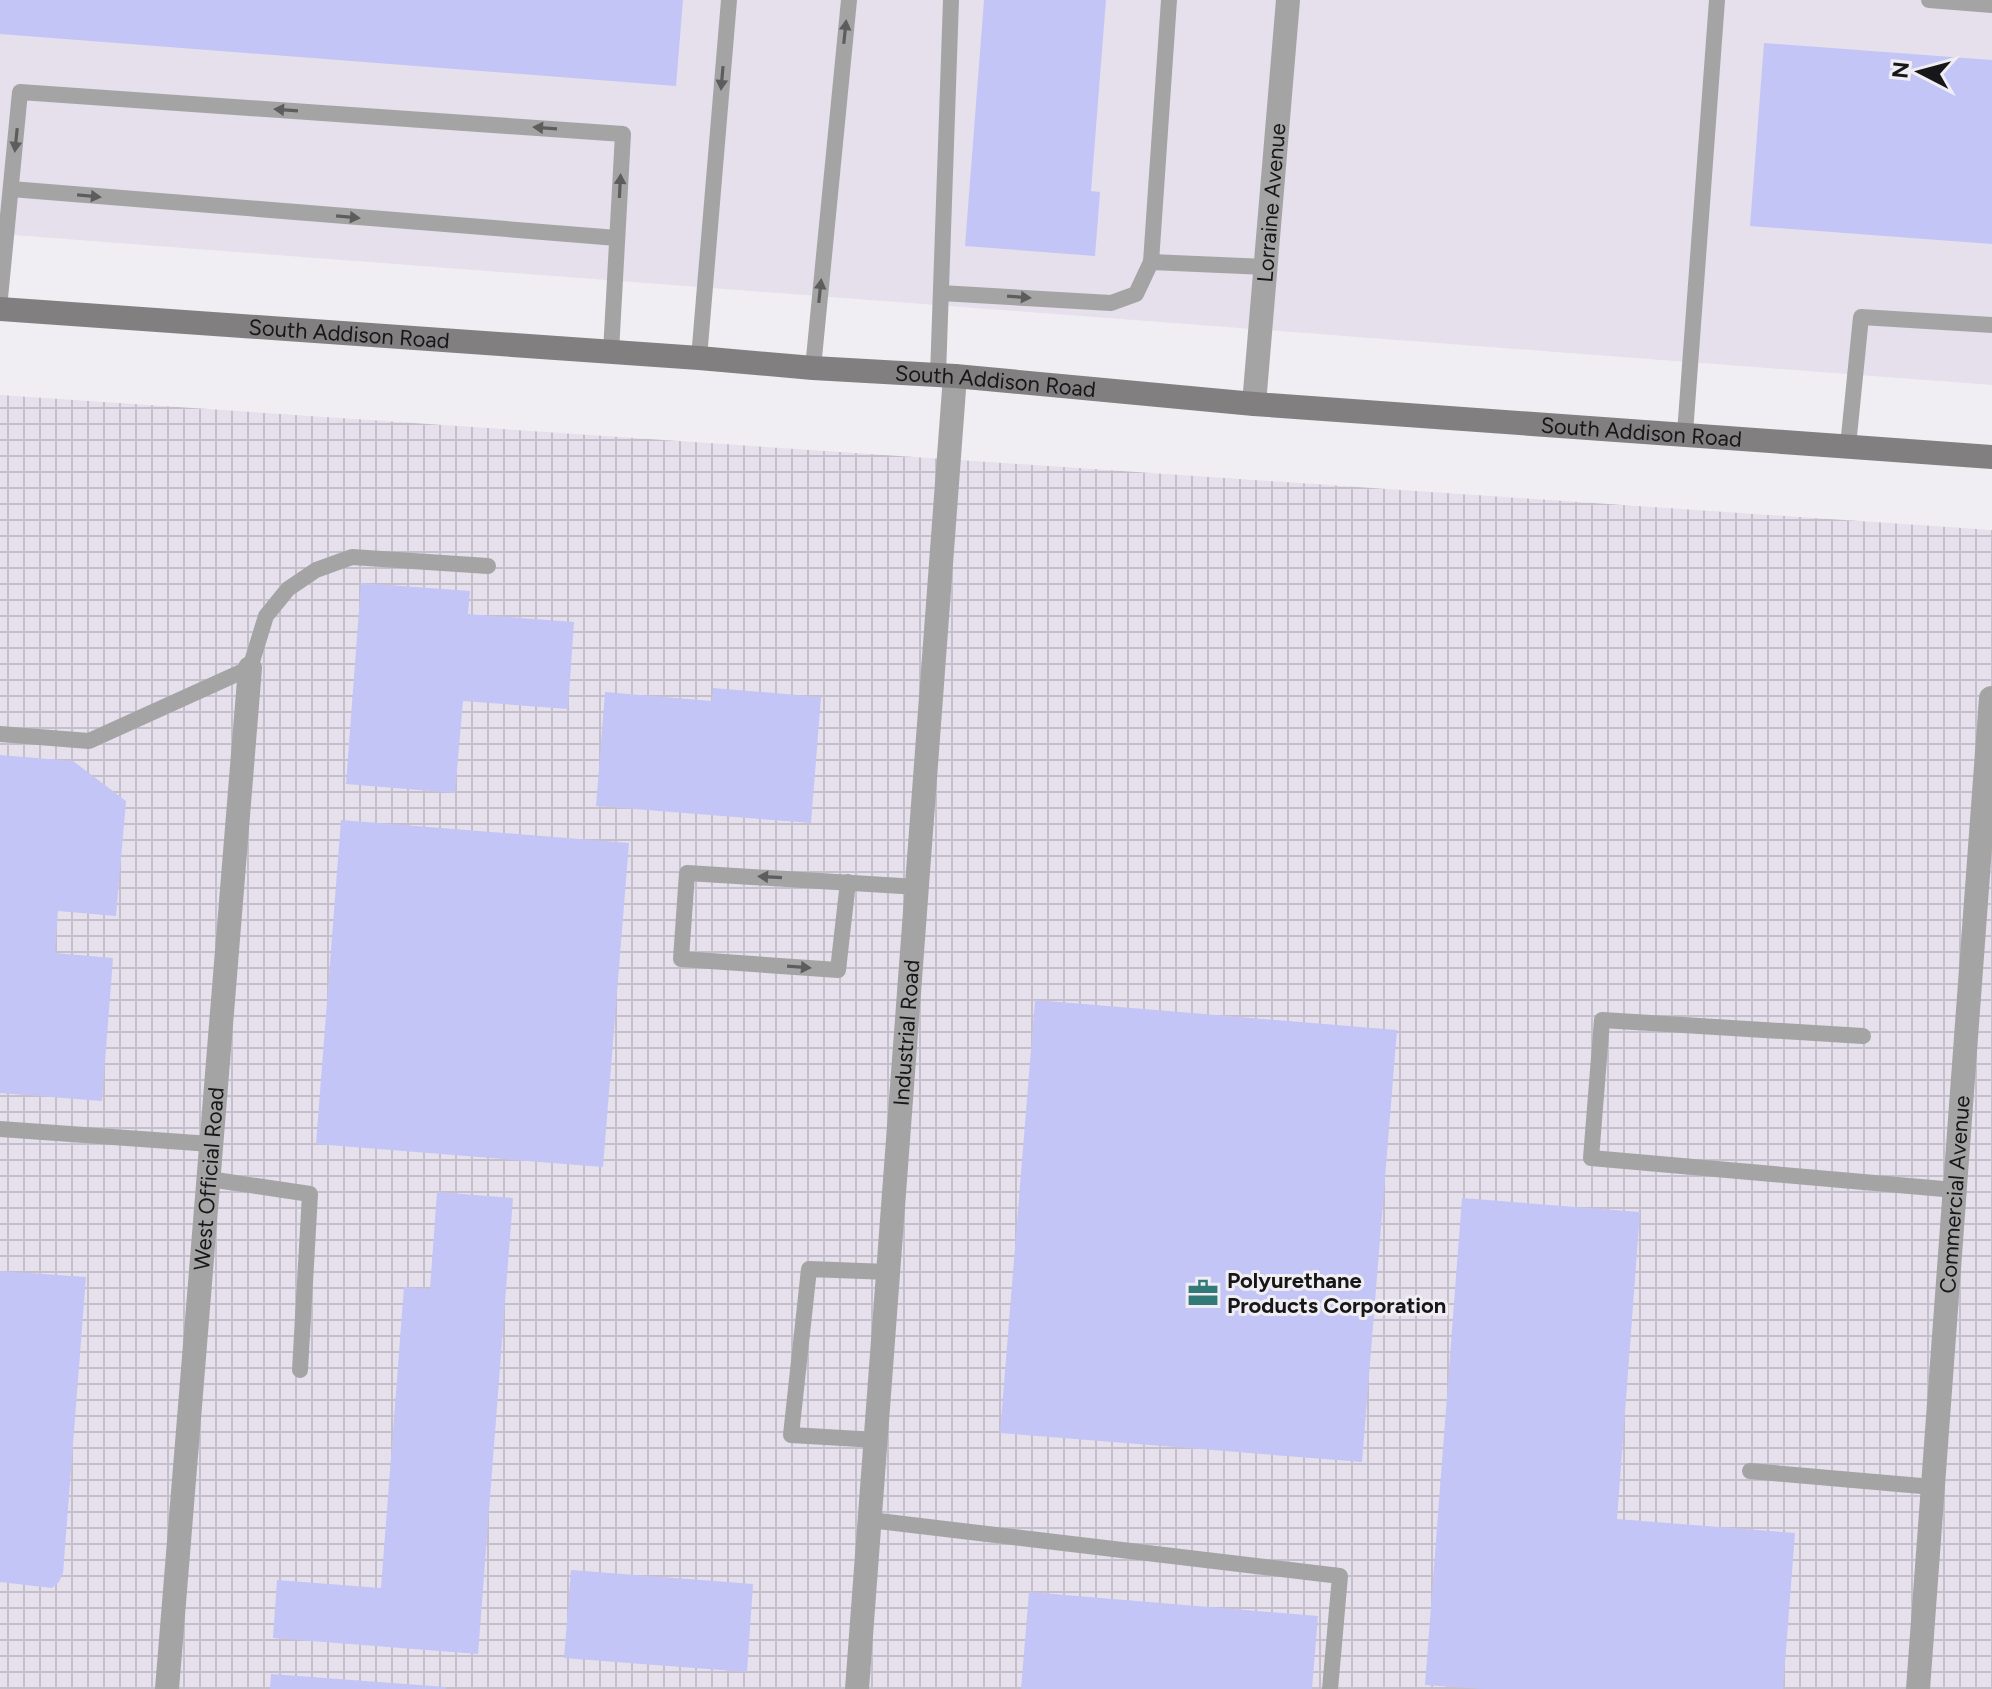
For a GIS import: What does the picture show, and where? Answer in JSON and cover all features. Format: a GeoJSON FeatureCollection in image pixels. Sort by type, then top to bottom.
{"type":"FeatureCollection","features":[{"type":"Feature","properties":{"kind":"street","name":"Lorraine Avenue"},"geometry":{"type":"LineString","coordinates":[[1254,404],[1288,0]]}},
{"type":"Feature","properties":{"kind":"street","name":"South Addison Road"},"geometry":{"type":"LineString","coordinates":[[0,309],[946,376],[1254,404],[1992,457]]}},
{"type":"Feature","properties":{"kind":"street","name":"Industrial Road"},"geometry":{"type":"LineString","coordinates":[[857,1689],[918,887],[946,376]]}},
{"type":"Feature","properties":{"kind":"street","name":"West Official Road"},"geometry":{"type":"LineString","coordinates":[[167,1689],[250,668]]}},
{"type":"Feature","properties":{"kind":"street","name":"Commercial Avenue"},"geometry":{"type":"LineString","coordinates":[[1918,1689],[1991,698]]}},
{"type":"Feature","properties":{"kind":"lane"},"geometry":{"type":"LineString","coordinates":[[699,358],[729,0]]}},
{"type":"Feature","properties":{"kind":"lane"},"geometry":{"type":"LineString","coordinates":[[813,368],[849,0]]}},
{"type":"Feature","properties":{"kind":"lane"},"geometry":{"type":"LineString","coordinates":[[946,376],[941,293],[951,0]]}},
{"type":"Feature","properties":{"kind":"lane"},"geometry":{"type":"LineString","coordinates":[[941,293],[1111,303],[1136,294],[1151,262],[1169,0]]}},
{"type":"Feature","properties":{"kind":"lane"},"geometry":{"type":"LineString","coordinates":[[1685,433],[1717,0]]}},
{"type":"Feature","properties":{"kind":"lane"},"geometry":{"type":"LineString","coordinates":[[1929,0],[1992,5]]}},
{"type":"Feature","properties":{"kind":"lane"},"geometry":{"type":"LineString","coordinates":[[0,298],[20,92],[623,134],[611,352]]}},
{"type":"Feature","properties":{"kind":"lane"},"geometry":{"type":"LineString","coordinates":[[11,189],[617,238]]}},
{"type":"Feature","properties":{"kind":"lane"},"geometry":{"type":"LineString","coordinates":[[1151,262],[1266,267]]}},
{"type":"Feature","properties":{"kind":"lane"},"geometry":{"type":"LineString","coordinates":[[1848,446],[1861,317],[1992,325]]}},
{"type":"Feature","properties":{"kind":"lane"},"geometry":{"type":"LineString","coordinates":[[0,734],[89,741],[250,668],[266,616],[288,589],[316,570],[352,557],[488,566]]}},
{"type":"Feature","properties":{"kind":"lane"},"geometry":{"type":"LineString","coordinates":[[848,882],[838,970],[681,959],[687,873],[848,882],[918,887]]}},
{"type":"Feature","properties":{"kind":"lane"},"geometry":{"type":"LineString","coordinates":[[1863,1036],[1602,1020],[1591,1158],[1955,1190]]}},
{"type":"Feature","properties":{"kind":"lane"},"geometry":{"type":"LineString","coordinates":[[0,1129],[211,1144]]}},
{"type":"Feature","properties":{"kind":"lane"},"geometry":{"type":"LineString","coordinates":[[209,1179],[310,1194],[300,1370]]}},
{"type":"Feature","properties":{"kind":"lane"},"geometry":{"type":"LineString","coordinates":[[877,1440],[791,1435],[809,1269],[889,1272]]}},
{"type":"Feature","properties":{"kind":"lane"},"geometry":{"type":"LineString","coordinates":[[1750,1471],[1933,1487]]}},
{"type":"Feature","properties":{"kind":"lane"},"geometry":{"type":"LineString","coordinates":[[870,1520],[1340,1576],[1330,1689]]}},
{"type":"Feature","properties":{"kind":"shaded area"},"geometry":{"type":"Polygon","coordinates":[[[0,0],[1992,0],[1992,385],[0,234],[0,0]]]}},
{"type":"Feature","properties":{"kind":"shaded area"},"geometry":{"type":"Polygon","coordinates":[[[0,395],[1992,530],[1992,1689],[0,1689],[0,395]]]}},
{"type":"Feature","properties":{"kind":"building"},"geometry":{"type":"Polygon","coordinates":[[[0,0],[683,0],[676,86],[0,34],[0,0]]]}},
{"type":"Feature","properties":{"kind":"building"},"geometry":{"type":"Polygon","coordinates":[[[984,0],[1106,0],[1091,191],[1100,192],[1095,256],[965,246],[984,0]]]}},
{"type":"Feature","properties":{"kind":"building"},"geometry":{"type":"Polygon","coordinates":[[[1764,43],[1992,60],[1992,244],[1750,226],[1764,43]]]}},
{"type":"Feature","properties":{"kind":"building"},"geometry":{"type":"Polygon","coordinates":[[[361,583],[470,591],[468,614],[574,622],[568,709],[463,701],[455,793],[346,784],[361,583]]]}},
{"type":"Feature","properties":{"kind":"building"},"geometry":{"type":"Polygon","coordinates":[[[713,688],[821,697],[811,823],[596,806],[605,692],[712,701],[713,688]]]}},
{"type":"Feature","properties":{"kind":"building"},"geometry":{"type":"Polygon","coordinates":[[[0,755],[73,761],[126,801],[116,916],[58,911],[55,953],[113,958],[102,1101],[0,1093],[0,755]]]}},
{"type":"Feature","properties":{"kind":"building"},"geometry":{"type":"Polygon","coordinates":[[[341,820],[629,843],[603,1167],[316,1144],[341,820]]]}},
{"type":"Feature","properties":{"kind":"building"},"geometry":{"type":"Polygon","coordinates":[[[1035,1000],[1397,1030],[1362,1462],[1000,1433],[1035,1000]]]}},
{"type":"Feature","properties":{"kind":"building"},"geometry":{"type":"Polygon","coordinates":[[[437,1192],[513,1198],[478,1654],[273,1638],[277,1580],[381,1588],[404,1287],[430,1289],[437,1192]]]}},
{"type":"Feature","properties":{"kind":"building"},"geometry":{"type":"Polygon","coordinates":[[[1462,1198],[1640,1212],[1617,1519],[1795,1533],[1783,1689],[1482,1689],[1425,1685],[1462,1198]]]}},
{"type":"Feature","properties":{"kind":"building"},"geometry":{"type":"Polygon","coordinates":[[[0,1271],[86,1277],[63,1573],[52,1588],[0,1582],[0,1271]]]}},
{"type":"Feature","properties":{"kind":"building"},"geometry":{"type":"Polygon","coordinates":[[[571,1570],[753,1584],[747,1672],[564,1658],[571,1570]]]}},
{"type":"Feature","properties":{"kind":"building"},"geometry":{"type":"Polygon","coordinates":[[[1029,1592],[1318,1616],[1312,1689],[1021,1689],[1029,1592]]]}},
{"type":"Feature","properties":{"kind":"building"},"geometry":{"type":"Polygon","coordinates":[[[271,1674],[446,1687],[446,1689],[270,1689],[271,1674]]]}},
{"type":"Feature","properties":{"kind":"place","name":"Polyurethane Products Corporation"},"geometry":{"type":"Point","coordinates":[1203,1293]}}]}
